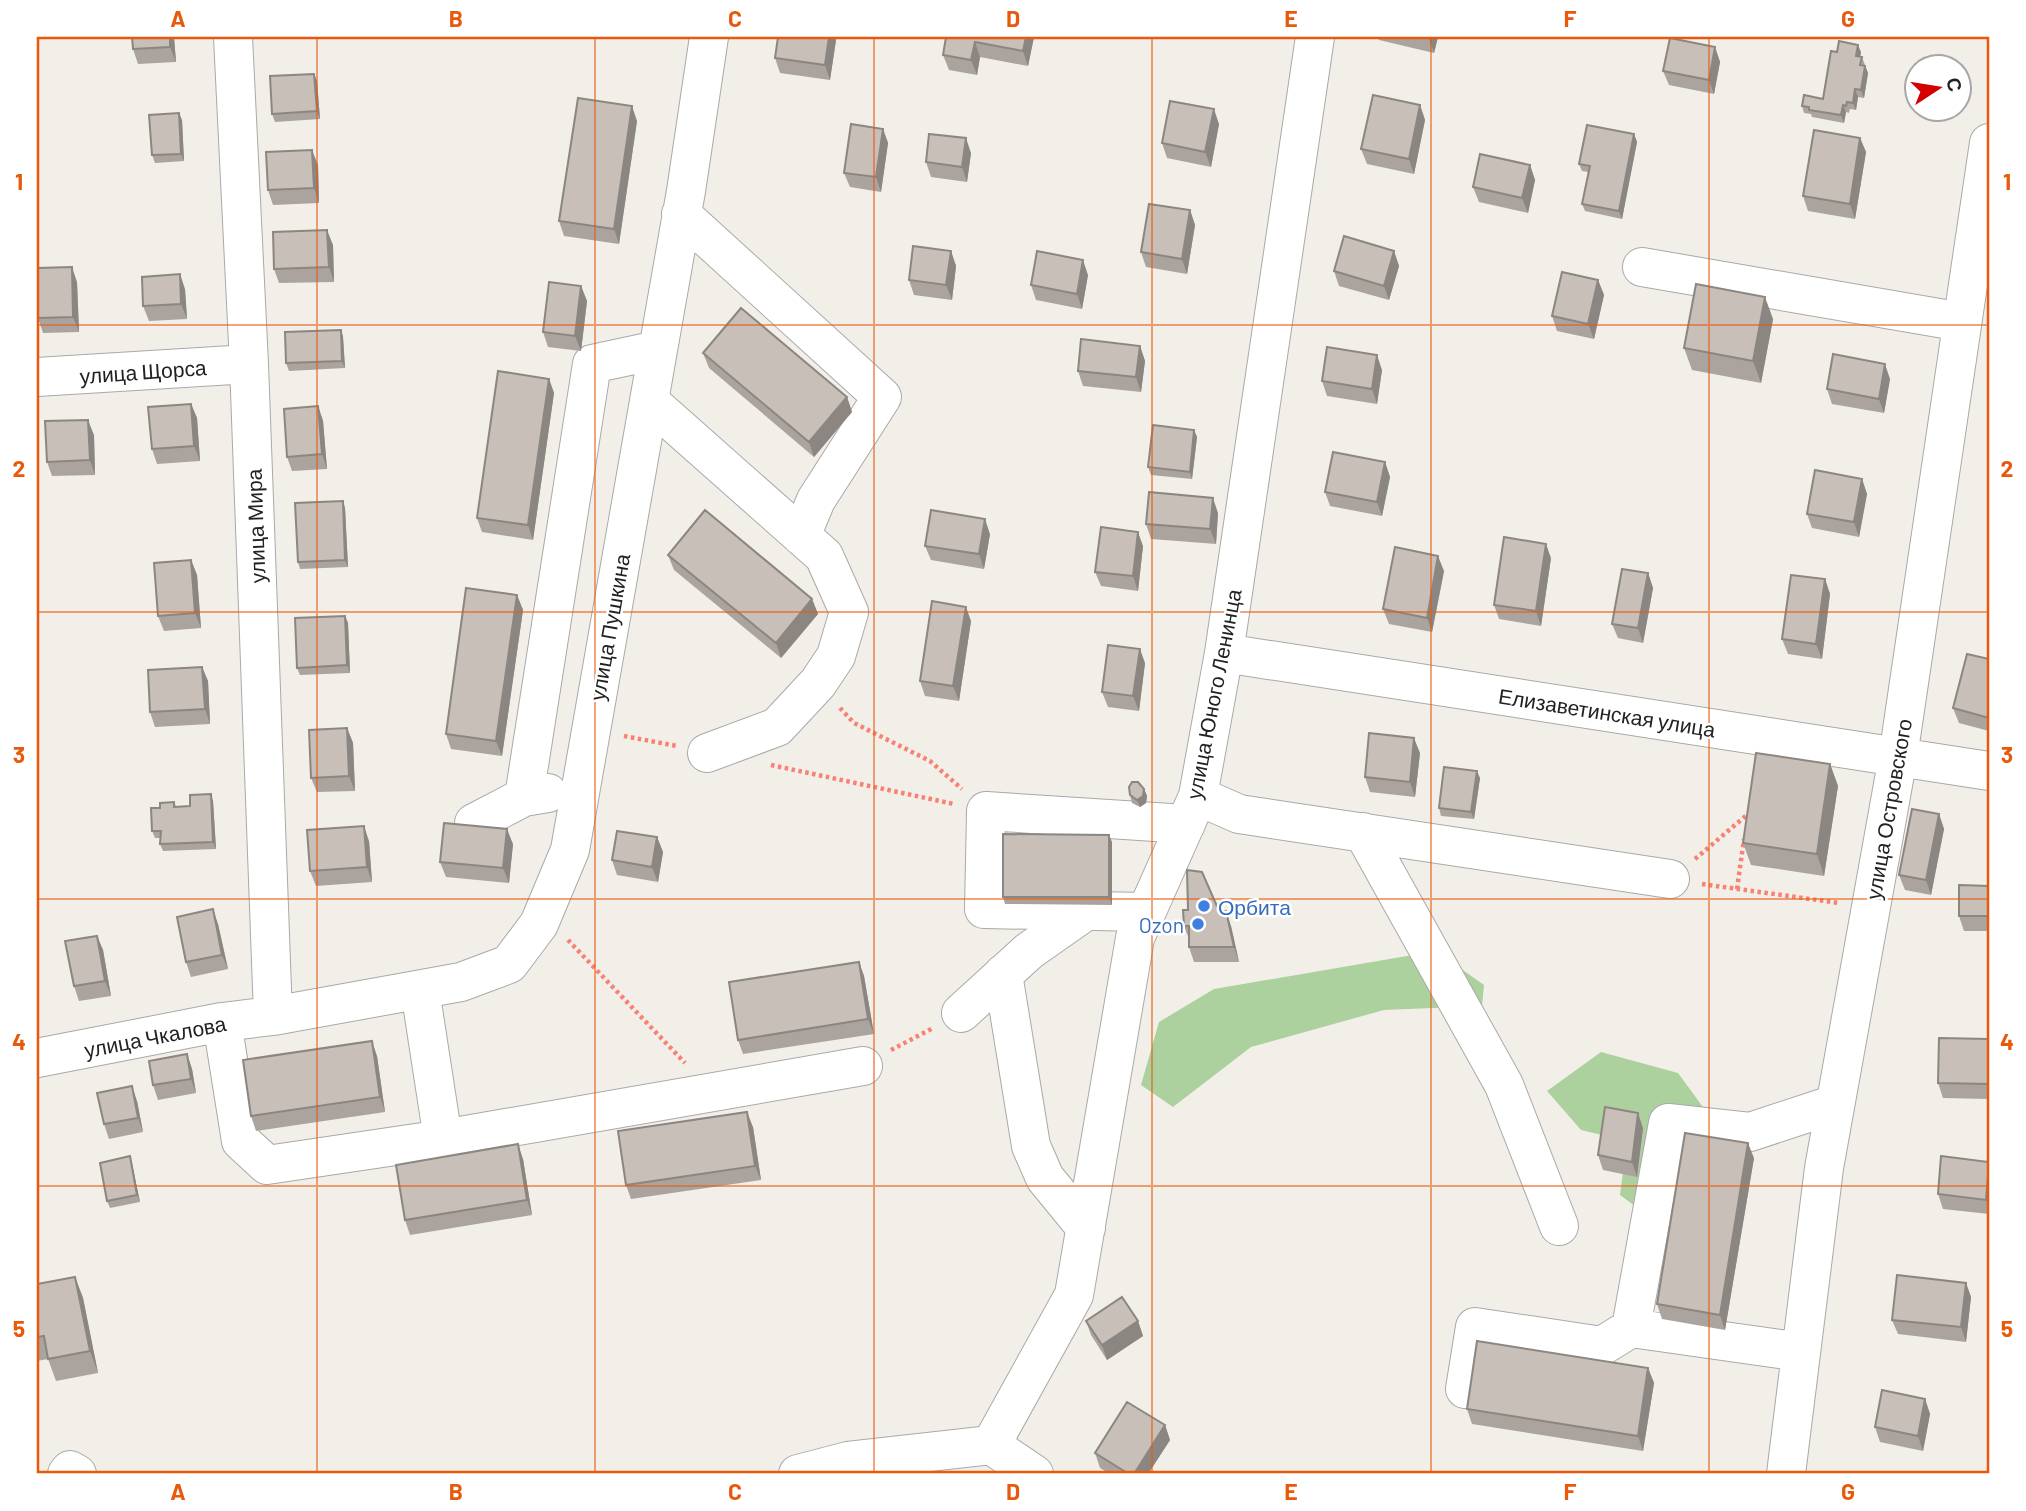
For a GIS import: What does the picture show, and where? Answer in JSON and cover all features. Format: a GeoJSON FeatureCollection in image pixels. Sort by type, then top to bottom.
{"type":"FeatureCollection","features":[{"type":"Feature","properties":{"kind":"street","name":"улица Мира"},"geometry":{"type":"LineString","coordinates":[[233,37],[249,364],[273,1016]]}},
{"type":"Feature","properties":{"kind":"street","name":"улица Пушкина"},"geometry":{"type":"LineString","coordinates":[[273,1016],[461,982],[509,964],[539,924],[570,850],[681,214],[709,37]]}},
{"type":"Feature","properties":{"kind":"street","name":"улица Юного Ленинца"},"geometry":{"type":"LineString","coordinates":[[990,1445],[1074,1295],[1135,938],[1192,810],[1224,653],[1315,37]]}},
{"type":"Feature","properties":{"kind":"street","name":"улица Островского"},"geometry":{"type":"LineString","coordinates":[[1786,1474],[1824,1168],[1898,757],[1989,142]]}},
{"type":"Feature","properties":{"kind":"street"},"geometry":{"type":"LineString","coordinates":[[681,214],[882,397],[816,500],[801,536]]}},
{"type":"Feature","properties":{"kind":"street"},"geometry":{"type":"LineString","coordinates":[[1643,267],[1962,322]]}},
{"type":"Feature","properties":{"kind":"street"},"geometry":{"type":"LineString","coordinates":[[524,797],[592,364],[657,350]]}},
{"type":"Feature","properties":{"kind":"street","name":"улица Щорса"},"geometry":{"type":"LineString","coordinates":[[37,377],[249,364]]}},
{"type":"Feature","properties":{"kind":"street"},"geometry":{"type":"LineString","coordinates":[[649,401],[824,556],[849,612],[836,656],[818,683],[777,727],[707,752]]}},
{"type":"Feature","properties":{"kind":"street"},"geometry":{"type":"LineString","coordinates":[[564,548],[623,550]]}},
{"type":"Feature","properties":{"kind":"street","name":"Елизаветинская улица"},"geometry":{"type":"LineString","coordinates":[[1224,653],[1989,771]]}},
{"type":"Feature","properties":{"kind":"street"},"geometry":{"type":"LineString","coordinates":[[474,822],[524,797],[581,788]]}},
{"type":"Feature","properties":{"kind":"street"},"geometry":{"type":"LineString","coordinates":[[1146,912],[984,909],[986,811],[1192,810],[1239,814],[1670,879]]}},
{"type":"Feature","properties":{"kind":"street"},"geometry":{"type":"LineString","coordinates":[[1363,832],[1504,1085],[1559,1226]]}},
{"type":"Feature","properties":{"kind":"street"},"geometry":{"type":"LineString","coordinates":[[961,1013],[1030,950],[1086,911]]}},
{"type":"Feature","properties":{"kind":"street"},"geometry":{"type":"LineString","coordinates":[[1003,974],[1031,1146],[1045,1178],[1086,1228]]}},
{"type":"Feature","properties":{"kind":"street"},"geometry":{"type":"LineString","coordinates":[[420,990],[443,1139]]}},
{"type":"Feature","properties":{"kind":"street","name":"улица Чкалова"},"geometry":{"type":"LineString","coordinates":[[37,1058],[222,1022],[273,1016]]}},
{"type":"Feature","properties":{"kind":"street"},"geometry":{"type":"LineString","coordinates":[[222,1022],[241,1141],[267,1165],[443,1139],[863,1066]]}},
{"type":"Feature","properties":{"kind":"street"},"geometry":{"type":"LineString","coordinates":[[1631,1328],[1668,1123],[1750,1132],[1836,1104]]}},
{"type":"Feature","properties":{"kind":"street"},"geometry":{"type":"LineString","coordinates":[[1465,1389],[1475,1327],[1602,1346],[1631,1328],[1801,1352]]}},
{"type":"Feature","properties":{"kind":"street"},"geometry":{"type":"LineString","coordinates":[[799,1474],[848,1461],[990,1445],[1034,1474]]}},
{"type":"Feature","properties":{"kind":"path"},"geometry":{"type":"LineString","coordinates":[[818,683],[854,723],[930,761],[986,811]]}},
{"type":"Feature","properties":{"kind":"path"},"geometry":{"type":"LineString","coordinates":[[771,765],[986,811]]}},
{"type":"Feature","properties":{"kind":"path"},"geometry":{"type":"LineString","coordinates":[[1737,888],[1748,814]]}},
{"type":"Feature","properties":{"kind":"path"},"geometry":{"type":"LineString","coordinates":[[1748,814],[1758,816]]}},
{"type":"Feature","properties":{"kind":"path"},"geometry":{"type":"LineString","coordinates":[[1670,879],[1748,814]]}},
{"type":"Feature","properties":{"kind":"path"},"geometry":{"type":"LineString","coordinates":[[1670,879],[1871,907]]}},
{"type":"Feature","properties":{"kind":"path"},"geometry":{"type":"LineString","coordinates":[[543,914],[712,1092]]}},
{"type":"Feature","properties":{"kind":"path"},"geometry":{"type":"LineString","coordinates":[[863,1066],[961,1013]]}},
{"type":"Feature","properties":{"kind":"green space"},"geometry":{"type":"Polygon","coordinates":[[[1436,951],[1484,985],[1482,1006],[1384,1010],[1251,1047],[1173,1107],[1141,1085],[1159,1022],[1214,989],[1436,951]]]}},
{"type":"Feature","properties":{"kind":"green space"},"geometry":{"type":"Polygon","coordinates":[[[1601,1052],[1678,1073],[1711,1118],[1647,1215],[1620,1195],[1627,1141],[1581,1130],[1547,1091],[1601,1052]]]}},
{"type":"Feature","properties":{"kind":"building"},"geometry":{"type":"Polygon","coordinates":[[[132,37],[170,37],[170,47],[133,49],[132,37]]]}},
{"type":"Feature","properties":{"kind":"building"},"geometry":{"type":"Polygon","coordinates":[[[778,37],[829,37],[825,65],[775,58],[778,37]]]}},
{"type":"Feature","properties":{"kind":"building"},"geometry":{"type":"Polygon","coordinates":[[[946,37],[1026,37],[1023,51],[975,42],[971,60],[943,55],[946,37]]]}},
{"type":"Feature","properties":{"kind":"building"},"geometry":{"type":"Polygon","coordinates":[[[1670,38],[1715,47],[1709,80],[1663,71],[1670,38]]]}},
{"type":"Feature","properties":{"kind":"building"},"geometry":{"type":"Polygon","coordinates":[[[1839,41],[1858,45],[1856,56],[1862,57],[1860,65],[1865,66],[1861,90],[1855,89],[1853,103],[1847,102],[1846,106],[1843,105],[1841,115],[1809,110],[1809,107],[1802,106],[1804,95],[1823,99],[1831,51],[1837,52],[1839,41]]]}},
{"type":"Feature","properties":{"kind":"building"},"geometry":{"type":"Polygon","coordinates":[[[314,74],[317,111],[272,114],[270,76],[314,74]]]}},
{"type":"Feature","properties":{"kind":"building"},"geometry":{"type":"Polygon","coordinates":[[[1373,95],[1420,105],[1409,159],[1361,149],[1373,95]]]}},
{"type":"Feature","properties":{"kind":"building"},"geometry":{"type":"Polygon","coordinates":[[[578,98],[632,106],[614,229],[559,221],[578,98]]]}},
{"type":"Feature","properties":{"kind":"building"},"geometry":{"type":"Polygon","coordinates":[[[1170,101],[1214,109],[1205,152],[1162,143],[1170,101]]]}},
{"type":"Feature","properties":{"kind":"building"},"geometry":{"type":"Polygon","coordinates":[[[179,113],[181,154],[152,155],[149,115],[179,113]]]}},
{"type":"Feature","properties":{"kind":"building"},"geometry":{"type":"Polygon","coordinates":[[[851,124],[883,129],[876,177],[844,173],[851,124]]]}},
{"type":"Feature","properties":{"kind":"building"},"geometry":{"type":"Polygon","coordinates":[[[1587,125],[1634,134],[1619,211],[1582,204],[1590,166],[1579,164],[1587,125]]]}},
{"type":"Feature","properties":{"kind":"building"},"geometry":{"type":"Polygon","coordinates":[[[1814,130],[1860,138],[1850,204],[1803,196],[1814,130]]]}},
{"type":"Feature","properties":{"kind":"building"},"geometry":{"type":"Polygon","coordinates":[[[929,134],[966,138],[962,167],[926,162],[929,134]]]}},
{"type":"Feature","properties":{"kind":"building"},"geometry":{"type":"Polygon","coordinates":[[[312,150],[314,188],[268,190],[266,152],[312,150]]]}},
{"type":"Feature","properties":{"kind":"building"},"geometry":{"type":"Polygon","coordinates":[[[1480,154],[1530,165],[1522,198],[1473,187],[1480,154]]]}},
{"type":"Feature","properties":{"kind":"building"},"geometry":{"type":"Polygon","coordinates":[[[1149,204],[1190,210],[1182,259],[1141,252],[1149,204]]]}},
{"type":"Feature","properties":{"kind":"building"},"geometry":{"type":"Polygon","coordinates":[[[327,230],[329,267],[274,269],[273,232],[327,230]]]}},
{"type":"Feature","properties":{"kind":"building"},"geometry":{"type":"Polygon","coordinates":[[[1344,236],[1394,251],[1384,286],[1334,271],[1344,236]]]}},
{"type":"Feature","properties":{"kind":"building"},"geometry":{"type":"Polygon","coordinates":[[[913,246],[951,251],[946,285],[909,280],[913,246]]]}},
{"type":"Feature","properties":{"kind":"building"},"geometry":{"type":"Polygon","coordinates":[[[1037,251],[1083,260],[1077,294],[1031,285],[1037,251]]]}},
{"type":"Feature","properties":{"kind":"building"},"geometry":{"type":"Polygon","coordinates":[[[72,267],[73,317],[38,318],[37,268],[72,267]]]}},
{"type":"Feature","properties":{"kind":"building"},"geometry":{"type":"Polygon","coordinates":[[[1562,272],[1598,280],[1588,324],[1552,316],[1562,272]]]}},
{"type":"Feature","properties":{"kind":"building"},"geometry":{"type":"Polygon","coordinates":[[[180,274],[181,304],[143,306],[142,277],[180,274]]]}},
{"type":"Feature","properties":{"kind":"building"},"geometry":{"type":"Polygon","coordinates":[[[549,282],[581,286],[575,336],[543,332],[549,282]]]}},
{"type":"Feature","properties":{"kind":"building"},"geometry":{"type":"Polygon","coordinates":[[[1696,284],[1765,297],[1753,361],[1684,348],[1696,284]]]}},
{"type":"Feature","properties":{"kind":"building"},"geometry":{"type":"Polygon","coordinates":[[[741,308],[847,397],[809,442],[703,353],[741,308]]]}},
{"type":"Feature","properties":{"kind":"building"},"geometry":{"type":"Polygon","coordinates":[[[341,330],[342,361],[286,363],[285,332],[341,330]]]}},
{"type":"Feature","properties":{"kind":"building"},"geometry":{"type":"Polygon","coordinates":[[[1081,339],[1140,346],[1136,377],[1078,371],[1081,339]]]}},
{"type":"Feature","properties":{"kind":"building"},"geometry":{"type":"Polygon","coordinates":[[[1327,347],[1377,355],[1372,389],[1322,381],[1327,347]]]}},
{"type":"Feature","properties":{"kind":"building"},"geometry":{"type":"Polygon","coordinates":[[[1833,354],[1885,364],[1879,399],[1827,389],[1833,354]]]}},
{"type":"Feature","properties":{"kind":"building"},"geometry":{"type":"Polygon","coordinates":[[[498,371],[549,379],[528,525],[477,518],[498,371]]]}},
{"type":"Feature","properties":{"kind":"building"},"geometry":{"type":"Polygon","coordinates":[[[191,404],[194,446],[152,449],[148,407],[191,404]]]}},
{"type":"Feature","properties":{"kind":"building"},"geometry":{"type":"Polygon","coordinates":[[[318,406],[322,454],[287,457],[284,409],[318,406]]]}},
{"type":"Feature","properties":{"kind":"building"},"geometry":{"type":"Polygon","coordinates":[[[88,420],[90,460],[47,462],[45,421],[88,420]]]}},
{"type":"Feature","properties":{"kind":"building"},"geometry":{"type":"Polygon","coordinates":[[[1153,425],[1194,430],[1190,472],[1148,467],[1153,425]]]}},
{"type":"Feature","properties":{"kind":"building"},"geometry":{"type":"Polygon","coordinates":[[[1333,452],[1385,462],[1377,502],[1325,492],[1333,452]]]}},
{"type":"Feature","properties":{"kind":"building"},"geometry":{"type":"Polygon","coordinates":[[[1815,470],[1862,479],[1854,522],[1807,514],[1815,470]]]}},
{"type":"Feature","properties":{"kind":"building"},"geometry":{"type":"Polygon","coordinates":[[[1149,492],[1213,498],[1210,529],[1146,524],[1149,492]]]}},
{"type":"Feature","properties":{"kind":"building"},"geometry":{"type":"Polygon","coordinates":[[[343,501],[345,560],[298,562],[295,503],[343,501]]]}},
{"type":"Feature","properties":{"kind":"building"},"geometry":{"type":"Polygon","coordinates":[[[705,510],[812,599],[776,643],[668,555],[705,510]]]}},
{"type":"Feature","properties":{"kind":"building"},"geometry":{"type":"Polygon","coordinates":[[[931,510],[985,519],[979,554],[925,546],[931,510]]]}},
{"type":"Feature","properties":{"kind":"building"},"geometry":{"type":"Polygon","coordinates":[[[1101,527],[1138,532],[1133,576],[1095,572],[1101,527]]]}},
{"type":"Feature","properties":{"kind":"building"},"geometry":{"type":"Polygon","coordinates":[[[1504,537],[1546,544],[1536,611],[1494,605],[1504,537]]]}},
{"type":"Feature","properties":{"kind":"building"},"geometry":{"type":"Polygon","coordinates":[[[1395,547],[1438,556],[1427,618],[1383,609],[1395,547]]]}},
{"type":"Feature","properties":{"kind":"building"},"geometry":{"type":"Polygon","coordinates":[[[191,560],[195,613],[158,616],[154,563],[191,560]]]}},
{"type":"Feature","properties":{"kind":"building"},"geometry":{"type":"Polygon","coordinates":[[[1622,569],[1648,573],[1638,628],[1612,624],[1622,569]]]}},
{"type":"Feature","properties":{"kind":"building"},"geometry":{"type":"Polygon","coordinates":[[[1791,575],[1825,579],[1816,644],[1782,639],[1791,575]]]}},
{"type":"Feature","properties":{"kind":"building"},"geometry":{"type":"Polygon","coordinates":[[[466,588],[517,595],[496,741],[446,734],[466,588]]]}},
{"type":"Feature","properties":{"kind":"building"},"geometry":{"type":"Polygon","coordinates":[[[932,601],[966,607],[953,686],[920,681],[932,601]]]}},
{"type":"Feature","properties":{"kind":"building"},"geometry":{"type":"Polygon","coordinates":[[[345,616],[347,665],[297,668],[295,618],[345,616]]]}},
{"type":"Feature","properties":{"kind":"building"},"geometry":{"type":"Polygon","coordinates":[[[1108,645],[1140,649],[1133,696],[1102,692],[1108,645]]]}},
{"type":"Feature","properties":{"kind":"building"},"geometry":{"type":"Polygon","coordinates":[[[1967,654],[1989,659],[1989,718],[1953,708],[1967,654]]]}},
{"type":"Feature","properties":{"kind":"building"},"geometry":{"type":"Polygon","coordinates":[[[202,667],[205,709],[150,712],[148,670],[202,667]]]}},
{"type":"Feature","properties":{"kind":"building"},"geometry":{"type":"Polygon","coordinates":[[[347,728],[349,776],[311,778],[309,730],[347,728]]]}},
{"type":"Feature","properties":{"kind":"building"},"geometry":{"type":"Polygon","coordinates":[[[1369,733],[1414,738],[1410,782],[1365,777],[1369,733]]]}},
{"type":"Feature","properties":{"kind":"building"},"geometry":{"type":"Polygon","coordinates":[[[1756,753],[1830,764],[1817,854],[1743,843],[1756,753]]]}},
{"type":"Feature","properties":{"kind":"building"},"geometry":{"type":"Polygon","coordinates":[[[1444,767],[1477,771],[1471,812],[1439,808],[1444,767]]]}},
{"type":"Feature","properties":{"kind":"building"},"geometry":{"type":"Polygon","coordinates":[[[1132,782],[1138,782],[1144,789],[1143,796],[1137,800],[1130,795],[1129,787],[1132,782]]]}},
{"type":"Feature","properties":{"kind":"building"},"geometry":{"type":"Polygon","coordinates":[[[211,794],[213,842],[160,844],[161,831],[152,831],[151,808],[160,808],[160,803],[174,802],[174,807],[190,806],[190,795],[211,794]]]}},
{"type":"Feature","properties":{"kind":"building"},"geometry":{"type":"Polygon","coordinates":[[[1912,809],[1939,814],[1926,880],[1899,875],[1912,809]]]}},
{"type":"Feature","properties":{"kind":"building"},"geometry":{"type":"Polygon","coordinates":[[[444,823],[507,829],[503,868],[440,862],[444,823]]]}},
{"type":"Feature","properties":{"kind":"building"},"geometry":{"type":"Polygon","coordinates":[[[364,826],[367,867],[310,871],[307,830],[364,826]]]}},
{"type":"Feature","properties":{"kind":"building"},"geometry":{"type":"Polygon","coordinates":[[[617,831],[657,837],[652,867],[612,860],[617,831]]]}},
{"type":"Feature","properties":{"kind":"building"},"geometry":{"type":"Polygon","coordinates":[[[1003,834],[1109,835],[1109,897],[1003,897],[1003,834]]]}},
{"type":"Feature","properties":{"kind":"building","name":"Орбита"},"geometry":{"type":"Polygon","coordinates":[[[1187,870],[1202,872],[1219,911],[1226,911],[1234,947],[1189,947],[1189,926],[1184,926],[1183,910],[1188,910],[1187,870]]]}},
{"type":"Feature","properties":{"kind":"building"},"geometry":{"type":"Polygon","coordinates":[[[1959,885],[1989,886],[1989,916],[1959,916],[1959,885]]]}},
{"type":"Feature","properties":{"kind":"building"},"geometry":{"type":"Polygon","coordinates":[[[213,909],[222,955],[186,962],[177,917],[213,909]]]}},
{"type":"Feature","properties":{"kind":"building"},"geometry":{"type":"Polygon","coordinates":[[[97,936],[105,981],[74,986],[65,941],[97,936]]]}},
{"type":"Feature","properties":{"kind":"building"},"geometry":{"type":"Polygon","coordinates":[[[859,962],[868,1019],[738,1040],[729,982],[859,962]]]}},
{"type":"Feature","properties":{"kind":"building"},"geometry":{"type":"Polygon","coordinates":[[[1939,1038],[1989,1039],[1989,1084],[1938,1083],[1939,1038]]]}},
{"type":"Feature","properties":{"kind":"building"},"geometry":{"type":"Polygon","coordinates":[[[372,1041],[380,1097],[251,1116],[243,1060],[372,1041]]]}},
{"type":"Feature","properties":{"kind":"building"},"geometry":{"type":"Polygon","coordinates":[[[187,1054],[191,1079],[153,1085],[149,1061],[187,1054]]]}},
{"type":"Feature","properties":{"kind":"building"},"geometry":{"type":"Polygon","coordinates":[[[132,1086],[138,1118],[104,1124],[97,1093],[132,1086]]]}},
{"type":"Feature","properties":{"kind":"building"},"geometry":{"type":"Polygon","coordinates":[[[1605,1107],[1638,1113],[1632,1162],[1598,1155],[1605,1107]]]}},
{"type":"Feature","properties":{"kind":"building"},"geometry":{"type":"Polygon","coordinates":[[[747,1112],[755,1166],[626,1185],[618,1131],[747,1112]]]}},
{"type":"Feature","properties":{"kind":"building"},"geometry":{"type":"Polygon","coordinates":[[[1685,1133],[1748,1143],[1720,1315],[1657,1304],[1685,1133]]]}},
{"type":"Feature","properties":{"kind":"building"},"geometry":{"type":"Polygon","coordinates":[[[518,1144],[527,1200],[405,1220],[396,1165],[518,1144]]]}},
{"type":"Feature","properties":{"kind":"building"},"geometry":{"type":"Polygon","coordinates":[[[130,1156],[137,1195],[107,1201],[100,1163],[130,1156]]]}},
{"type":"Feature","properties":{"kind":"building"},"geometry":{"type":"Polygon","coordinates":[[[1941,1156],[1989,1162],[1986,1200],[1938,1194],[1941,1156]]]}},
{"type":"Feature","properties":{"kind":"building"},"geometry":{"type":"Polygon","coordinates":[[[1897,1275],[1966,1283],[1961,1327],[1892,1320],[1897,1275]]]}},
{"type":"Feature","properties":{"kind":"building"},"geometry":{"type":"Polygon","coordinates":[[[75,1277],[90,1351],[48,1359],[44,1336],[37,1337],[37,1284],[75,1277]]]}},
{"type":"Feature","properties":{"kind":"building"},"geometry":{"type":"Polygon","coordinates":[[[1122,1297],[1138,1321],[1102,1345],[1086,1321],[1122,1297]]]}},
{"type":"Feature","properties":{"kind":"building"},"geometry":{"type":"Polygon","coordinates":[[[1477,1341],[1648,1368],[1638,1436],[1467,1409],[1477,1341]]]}},
{"type":"Feature","properties":{"kind":"building"},"geometry":{"type":"Polygon","coordinates":[[[1882,1390],[1925,1399],[1918,1436],[1875,1427],[1882,1390]]]}},
{"type":"Feature","properties":{"kind":"building"},"geometry":{"type":"Polygon","coordinates":[[[1127,1402],[1165,1425],[1134,1474],[1129,1474],[1095,1453],[1127,1402]]]}},
{"type":"Feature","properties":{"kind":"place","name":"Орбита"},"geometry":{"type":"Point","coordinates":[1204,906]}},
{"type":"Feature","properties":{"kind":"place","name":"Ozon"},"geometry":{"type":"Point","coordinates":[1198,924]}}]}
